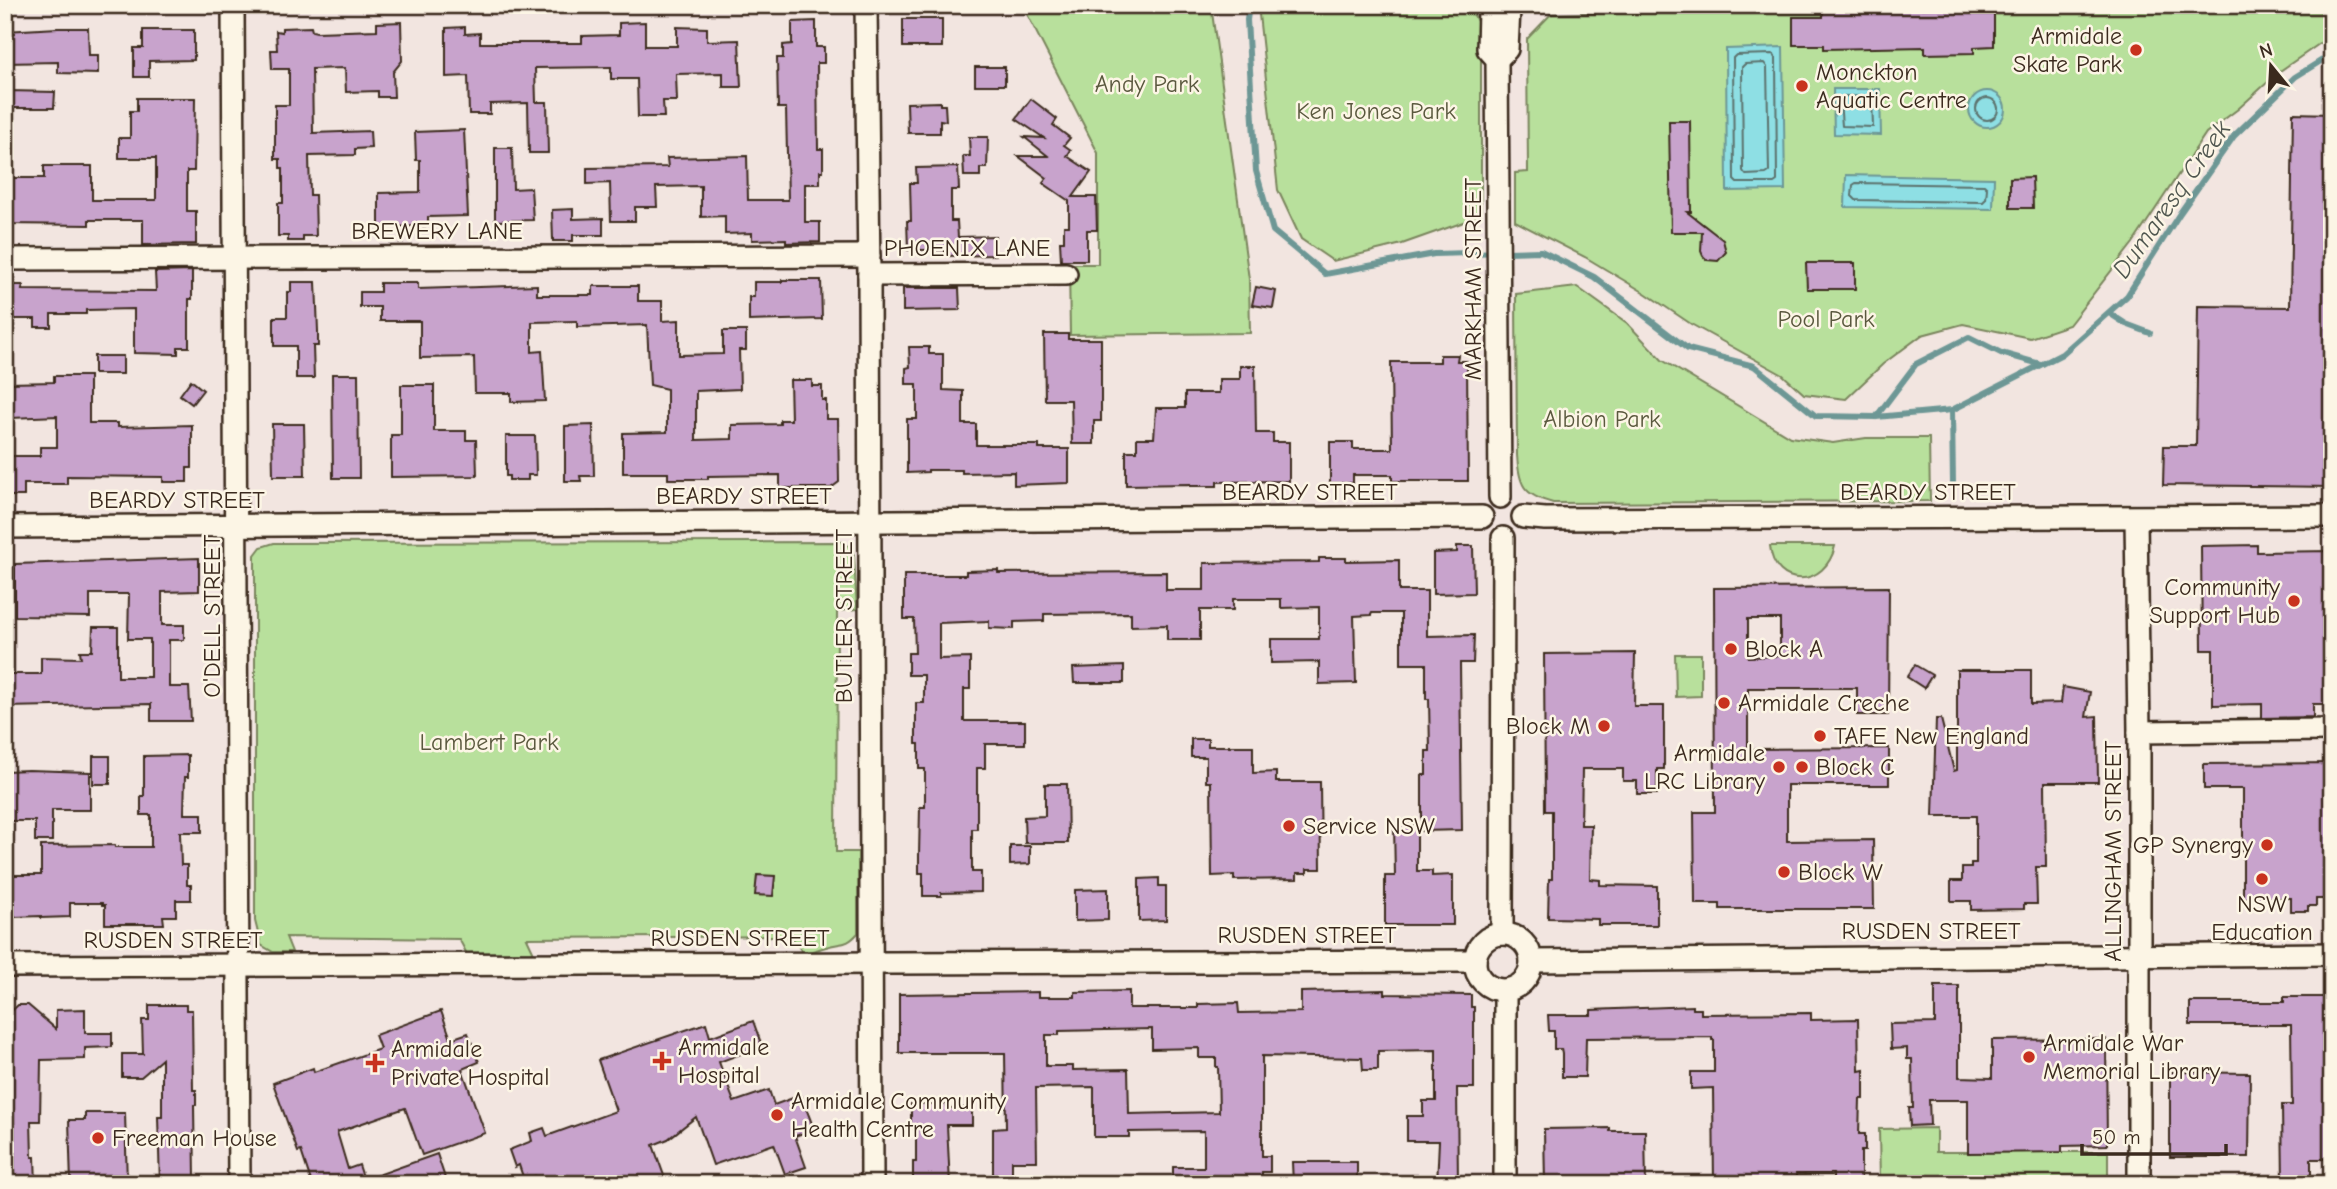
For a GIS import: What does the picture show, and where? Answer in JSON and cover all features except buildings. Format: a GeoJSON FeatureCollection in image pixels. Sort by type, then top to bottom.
{"type":"FeatureCollection","features":[{"type":"Feature","properties":{"kind":"street","name":"O'DELL STREET"},"geometry":{"type":"LineString","coordinates":[[233,5],[239,1184]]}},
{"type":"Feature","properties":{"kind":"street","name":"BUTLER STREET"},"geometry":{"type":"LineString","coordinates":[[866,5],[872,1184]]}},
{"type":"Feature","properties":{"kind":"street","name":"MARKHAM STREET"},"geometry":{"type":"LineString","coordinates":[[1498,7],[1507,49],[1497,59],[1500,497]]}},
{"type":"Feature","properties":{"kind":"street","name":"BREWERY LANE"},"geometry":{"type":"LineString","coordinates":[[5,259],[235,258],[869,265]]}},
{"type":"Feature","properties":{"kind":"street","name":"PHOENIX LANE"},"geometry":{"type":"LineString","coordinates":[[869,265],[1066,274]]}},
{"type":"Feature","properties":{"kind":"street"},"geometry":{"type":"LineString","coordinates":[[1500,497],[1516,502],[1523,517],[1516,533],[1503,538],[1487,531],[1482,517],[1488,504],[1500,497]]}},
{"type":"Feature","properties":{"kind":"street","name":"BEARDY STREET"},"geometry":{"type":"LineString","coordinates":[[1523,517],[2332,516]]}},
{"type":"Feature","properties":{"kind":"street","name":"BEARDY STREET"},"geometry":{"type":"LineString","coordinates":[[5,527],[1482,517]]}},
{"type":"Feature","properties":{"kind":"street","name":"ALLINGHAM STREET"},"geometry":{"type":"LineString","coordinates":[[2136,518],[2139,1184]]}},
{"type":"Feature","properties":{"kind":"street"},"geometry":{"type":"LineString","coordinates":[[1502,934],[1503,538]]}},
{"type":"Feature","properties":{"kind":"street"},"geometry":{"type":"LineString","coordinates":[[2139,732],[2332,730]]}},
{"type":"Feature","properties":{"kind":"street"},"geometry":{"type":"LineString","coordinates":[[1502,934],[1516,937],[1526,945],[1531,961],[1525,980],[1505,990],[1495,989],[1484,983],[1478,975],[1475,961],[1477,952],[1485,941],[1502,934]]}},
{"type":"Feature","properties":{"kind":"street","name":"RUSDEN STREET"},"geometry":{"type":"LineString","coordinates":[[1531,961],[2332,954]]}},
{"type":"Feature","properties":{"kind":"street","name":"RUSDEN STREET"},"geometry":{"type":"LineString","coordinates":[[5,966],[1475,961]]}},
{"type":"Feature","properties":{"kind":"street"},"geometry":{"type":"LineString","coordinates":[[1505,990],[1506,1184]]}},
{"type":"Feature","properties":{"kind":"green space","name":"Andy Park"},"geometry":{"type":"Polygon","coordinates":[[[1025,5],[1211,5],[1249,279],[1250,333],[1070,335],[1069,264],[1098,264],[1098,153],[1026,12],[1025,5]]]}},
{"type":"Feature","properties":{"kind":"green space","name":"Ken Jones Park"},"geometry":{"type":"Polygon","coordinates":[[[1258,5],[1460,5],[1474,15],[1481,30],[1481,216],[1402,244],[1333,261],[1301,239],[1278,190],[1258,5]]]}},
{"type":"Feature","properties":{"kind":"green space","name":"Pool Park"},"geometry":{"type":"Polygon","coordinates":[[[1994,7],[2074,10],[2332,7],[2332,35],[2280,71],[2238,109],[2206,133],[2133,243],[2069,325],[2030,338],[1963,324],[1922,335],[1883,364],[1846,399],[1804,394],[1783,375],[1691,324],[1585,257],[1515,221],[1515,173],[1528,172],[1527,39],[1551,14],[1994,7]]]}},
{"type":"Feature","properties":{"kind":"green space","name":"Albion Park"},"geometry":{"type":"Polygon","coordinates":[[[1577,287],[1627,323],[1662,360],[1790,437],[1833,443],[1866,438],[1929,438],[1930,501],[1553,503],[1535,496],[1521,481],[1517,455],[1516,294],[1577,287]]]}},
{"type":"Feature","properties":{"kind":"green space","name":"Lambert Park"},"geometry":{"type":"Polygon","coordinates":[[[842,542],[852,548],[854,556],[857,609],[837,611],[836,852],[858,852],[858,933],[850,940],[803,953],[791,936],[527,938],[535,955],[467,954],[459,939],[286,937],[292,952],[273,952],[261,945],[255,921],[255,555],[261,547],[274,543],[842,542]]]}},
{"type":"Feature","properties":{"kind":"green space"},"geometry":{"type":"Polygon","coordinates":[[[1770,546],[1835,546],[1830,560],[1822,570],[1801,578],[1790,576],[1781,570],[1774,560],[1770,546]]]}},
{"type":"Feature","properties":{"kind":"green space"},"geometry":{"type":"Polygon","coordinates":[[[1675,654],[1701,654],[1701,696],[1676,697],[1675,654]]]}},
{"type":"Feature","properties":{"kind":"green space"},"geometry":{"type":"Polygon","coordinates":[[[1936,1128],[1936,1152],[2108,1152],[2108,1184],[1880,1184],[1879,1129],[1936,1128]]]}},
{"type":"Feature","properties":{"kind":"water"},"geometry":{"type":"Polygon","coordinates":[[[1783,47],[1785,190],[1727,191],[1726,49],[1783,47]]]}},
{"type":"Feature","properties":{"kind":"water"},"geometry":{"type":"Polygon","coordinates":[[[1833,89],[1880,89],[1881,135],[1834,134],[1833,89]]]}},
{"type":"Feature","properties":{"kind":"water"},"geometry":{"type":"Polygon","coordinates":[[[1987,91],[2000,96],[2005,109],[2000,122],[1987,127],[1974,122],[1969,109],[1974,96],[1987,91]]]}},
{"type":"Feature","properties":{"kind":"water"},"geometry":{"type":"Polygon","coordinates":[[[1846,175],[1994,178],[1993,209],[1845,207],[1846,175]]]}},
{"type":"Feature","properties":{"kind":"waterway","name":"Dumaresq Creek"},"geometry":{"type":"LineString","coordinates":[[1249,5],[1247,20],[1256,171],[1273,231],[1325,274],[1434,254],[1541,251],[1594,277],[1688,349],[1754,366],[1816,416],[1876,417],[1952,410],[2062,354],[2127,296],[2234,136],[2295,77],[2332,54]]}},
{"type":"Feature","properties":{"kind":"waterway"},"geometry":{"type":"LineString","coordinates":[[2109,313],[2126,324],[2150,333]]}},
{"type":"Feature","properties":{"kind":"waterway","name":"Dumaresq Creek"},"geometry":{"type":"LineString","coordinates":[[1876,417],[1916,364],[1969,337],[2001,353],[2040,364]]}},
{"type":"Feature","properties":{"kind":"waterway"},"geometry":{"type":"LineString","coordinates":[[1952,410],[1953,484]]}},
{"type":"Feature","properties":{"kind":"place","name":"Armidale Skate Park"},"geometry":{"type":"Point","coordinates":[2136,50]}},
{"type":"Feature","properties":{"kind":"place","name":"Monckton Aquatic Centre"},"geometry":{"type":"Point","coordinates":[1802,86]}},
{"type":"Feature","properties":{"kind":"place","name":"Community Support Hub"},"geometry":{"type":"Point","coordinates":[2294,601]}},
{"type":"Feature","properties":{"kind":"place","name":"Block A"},"geometry":{"type":"Point","coordinates":[1731,649]}},
{"type":"Feature","properties":{"kind":"place","name":"Armidale Creche"},"geometry":{"type":"Point","coordinates":[1724,703]}},
{"type":"Feature","properties":{"kind":"place","name":"Block M"},"geometry":{"type":"Point","coordinates":[1604,726]}},
{"type":"Feature","properties":{"kind":"place","name":"TAFE New England"},"geometry":{"type":"Point","coordinates":[1820,736]}},
{"type":"Feature","properties":{"kind":"place","name":"Armidale LRC Library"},"geometry":{"type":"Point","coordinates":[1779,767]}},
{"type":"Feature","properties":{"kind":"place","name":"Block C"},"geometry":{"type":"Point","coordinates":[1802,767]}},
{"type":"Feature","properties":{"kind":"place","name":"Service NSW"},"geometry":{"type":"Point","coordinates":[1289,826]}},
{"type":"Feature","properties":{"kind":"place","name":"GP Synergy"},"geometry":{"type":"Point","coordinates":[2267,845]}},
{"type":"Feature","properties":{"kind":"place","name":"Block W"},"geometry":{"type":"Point","coordinates":[1784,872]}},
{"type":"Feature","properties":{"kind":"place","name":"NSW Education"},"geometry":{"type":"Point","coordinates":[2262,879]}},
{"type":"Feature","properties":{"kind":"place","name":"Armidale War Memorial Library"},"geometry":{"type":"Point","coordinates":[2029,1057]}},
{"type":"Feature","properties":{"kind":"place","name":"Armidale Hospital"},"geometry":{"type":"Point","coordinates":[662,1061]}},
{"type":"Feature","properties":{"kind":"place","name":"Armidale Private Hospital"},"geometry":{"type":"Point","coordinates":[375,1063]}},
{"type":"Feature","properties":{"kind":"place","name":"Armidale Community Health Centre"},"geometry":{"type":"Point","coordinates":[777,1115]}},
{"type":"Feature","properties":{"kind":"place","name":"Freeman House"},"geometry":{"type":"Point","coordinates":[98,1138]}}]}
